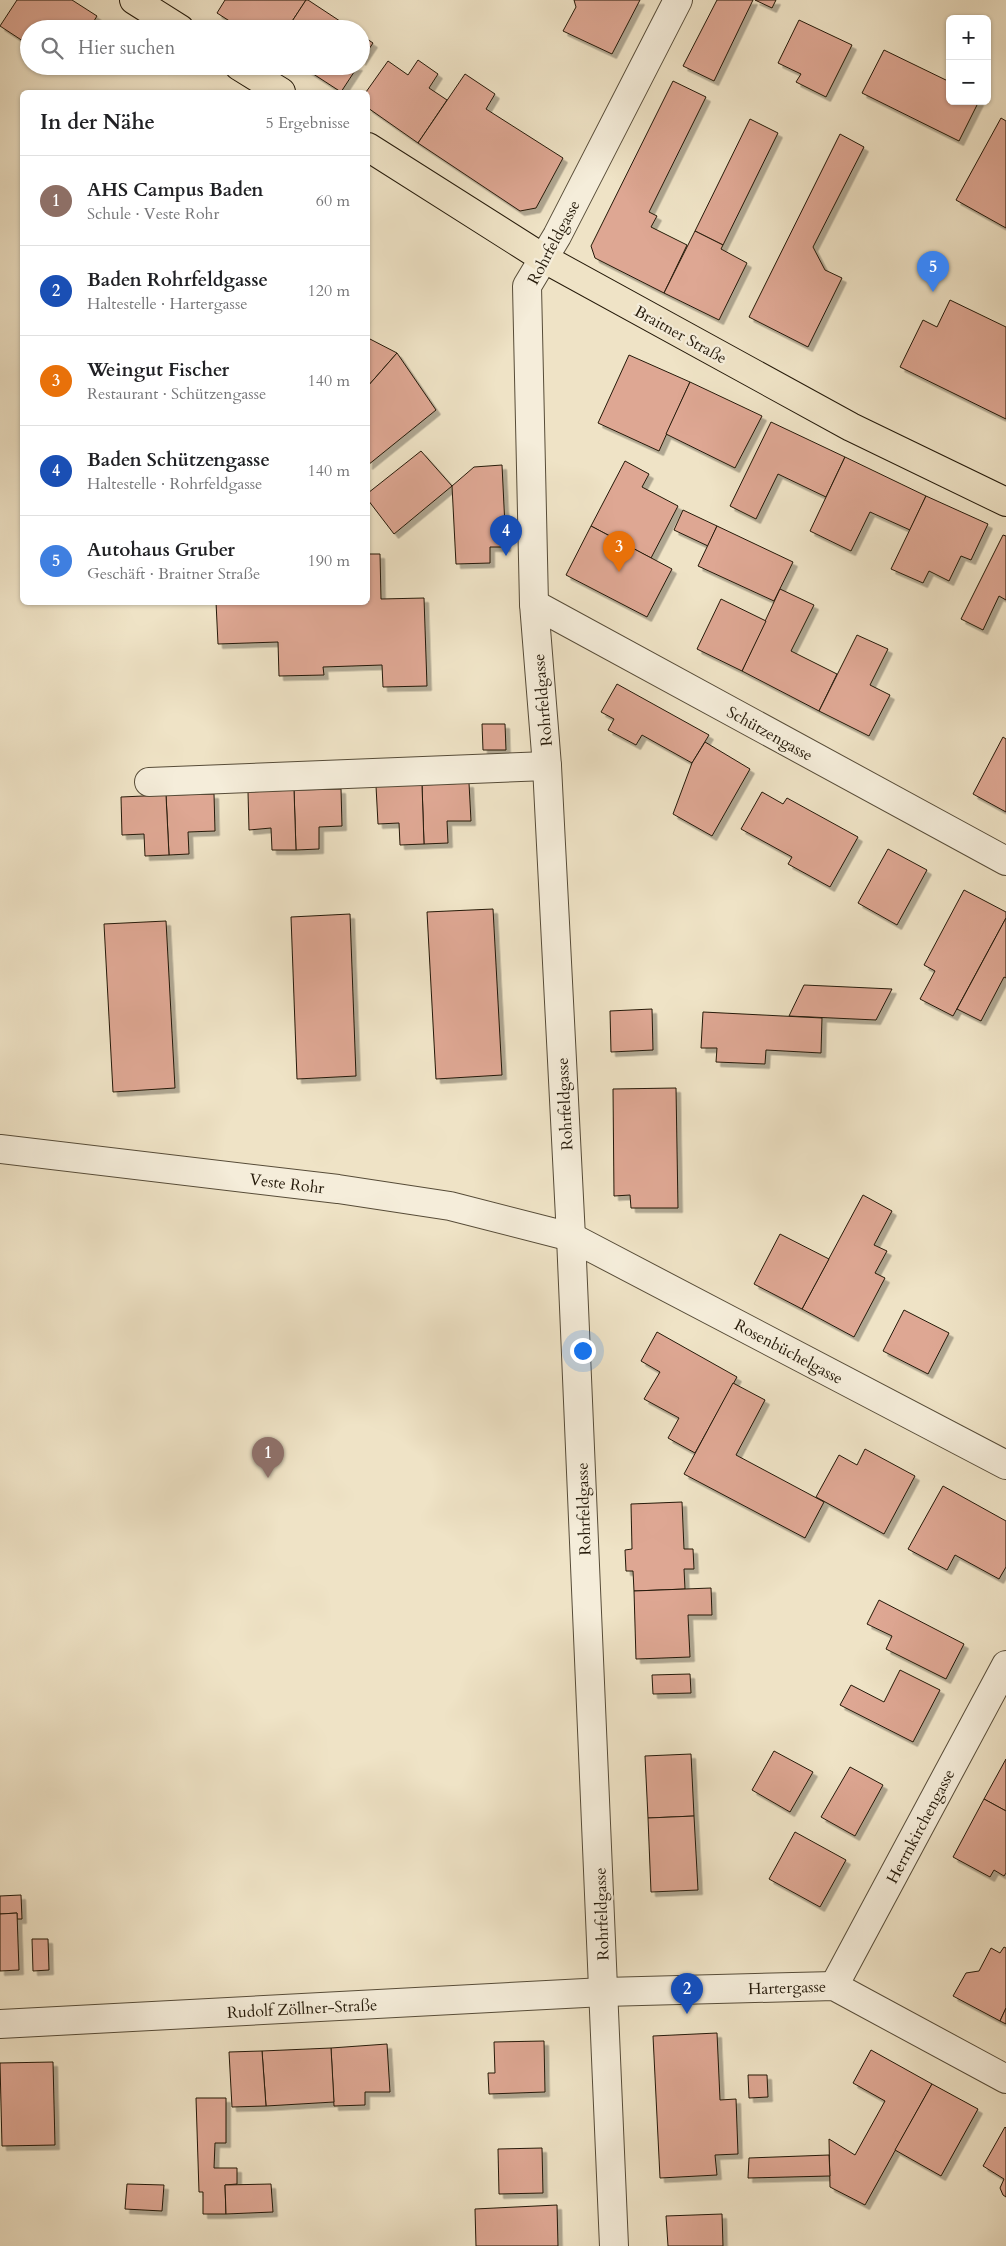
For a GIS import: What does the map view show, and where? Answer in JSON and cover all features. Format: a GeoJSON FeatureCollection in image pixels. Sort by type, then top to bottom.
{"type":"FeatureCollection","features":[{"type":"Feature","properties":{"kind":"main road"},"geometry":{"type":"LineString","coordinates":[[134,0],[166,20]]}},
{"type":"Feature","properties":{"kind":"main road"},"geometry":{"type":"LineString","coordinates":[[254,75],[278,90]]}},
{"type":"Feature","properties":{"kind":"main road","name":"Braitner Straße"},"geometry":{"type":"LineString","coordinates":[[370,148],[543,258],[852,427],[1006,502]]}},
{"type":"Feature","properties":{"kind":"street","name":"Rohrfeldgasse"},"geometry":{"type":"LineString","coordinates":[[614,2246],[571,1237],[547,766],[534,604],[527,286],[558,236],[678,0]]}},
{"type":"Feature","properties":{"kind":"street","name":"Schützengasse"},"geometry":{"type":"LineString","coordinates":[[534,604],[1006,861]]}},
{"type":"Feature","properties":{"kind":"street"},"geometry":{"type":"LineString","coordinates":[[148,782],[547,766]]}},
{"type":"Feature","properties":{"kind":"street","name":"Veste Rohr"},"geometry":{"type":"LineString","coordinates":[[0,1149],[328,1188],[450,1206],[571,1237]]}},
{"type":"Feature","properties":{"kind":"street","name":"Rosenbüchelgasse"},"geometry":{"type":"LineString","coordinates":[[571,1237],[1006,1465]]}},
{"type":"Feature","properties":{"kind":"street","name":"Herrnkirchengasse"},"geometry":{"type":"LineString","coordinates":[[834,1986],[1006,1666]]}},
{"type":"Feature","properties":{"kind":"street","name":"Hartergasse"},"geometry":{"type":"LineString","coordinates":[[604,1992],[834,1986],[1006,2080]]}},
{"type":"Feature","properties":{"kind":"street","name":"Rudolf Zöllner-Straße"},"geometry":{"type":"LineString","coordinates":[[0,2024],[604,1992]]}},
{"type":"Feature","properties":{"kind":"building"},"geometry":{"type":"Polygon","coordinates":[[[17,0],[72,0],[97,16],[95,20],[20,20],[20,39],[0,26],[17,0]]]}},
{"type":"Feature","properties":{"kind":"building"},"geometry":{"type":"Polygon","coordinates":[[[225,0],[306,0],[293,20],[228,20],[217,13],[225,0]]]}},
{"type":"Feature","properties":{"kind":"building"},"geometry":{"type":"Polygon","coordinates":[[[306,0],[308,0],[338,20],[293,20],[306,0]]]}},
{"type":"Feature","properties":{"kind":"building"},"geometry":{"type":"Polygon","coordinates":[[[574,0],[640,0],[612,54],[563,31],[576,7],[574,0]]]}},
{"type":"Feature","properties":{"kind":"building"},"geometry":{"type":"Polygon","coordinates":[[[717,0],[753,0],[714,81],[683,66],[717,0]]]}},
{"type":"Feature","properties":{"kind":"building"},"geometry":{"type":"Polygon","coordinates":[[[755,0],[776,0],[772,8],[755,0]]]}},
{"type":"Feature","properties":{"kind":"building"},"geometry":{"type":"Polygon","coordinates":[[[799,20],[852,45],[826,97],[796,82],[801,74],[778,63],[799,20]]]}},
{"type":"Feature","properties":{"kind":"building"},"geometry":{"type":"Polygon","coordinates":[[[884,50],[946,80],[946,105],[977,105],[959,141],[862,93],[884,50]]]}},
{"type":"Feature","properties":{"kind":"building"},"geometry":{"type":"Polygon","coordinates":[[[418,60],[438,74],[429,88],[447,100],[418,143],[370,109],[370,90],[367,90],[388,61],[408,75],[418,60]]]}},
{"type":"Feature","properties":{"kind":"building"},"geometry":{"type":"Polygon","coordinates":[[[465,74],[495,94],[486,109],[563,158],[536,208],[520,211],[418,143],[465,74]]]}},
{"type":"Feature","properties":{"kind":"building"},"geometry":{"type":"Polygon","coordinates":[[[315,75],[352,75],[342,90],[338,90],[315,75]]]}},
{"type":"Feature","properties":{"kind":"building"},"geometry":{"type":"Polygon","coordinates":[[[673,81],[706,97],[649,212],[657,216],[651,227],[687,245],[664,293],[595,258],[591,246],[673,81]]]}},
{"type":"Feature","properties":{"kind":"building"},"geometry":{"type":"Polygon","coordinates":[[[1001,118],[1006,121],[1006,228],[956,200],[1001,118]]]}},
{"type":"Feature","properties":{"kind":"building"},"geometry":{"type":"Polygon","coordinates":[[[750,119],[778,133],[723,245],[695,231],[750,119]]]}},
{"type":"Feature","properties":{"kind":"building"},"geometry":{"type":"Polygon","coordinates":[[[840,134],[864,147],[813,247],[825,270],[842,278],[808,347],[749,317],[840,134]]]}},
{"type":"Feature","properties":{"kind":"building"},"geometry":{"type":"Polygon","coordinates":[[[695,231],[723,245],[721,249],[747,263],[719,320],[664,293],[695,231]]]}},
{"type":"Feature","properties":{"kind":"building"},"geometry":{"type":"Polygon","coordinates":[[[950,300],[1006,327],[1006,419],[900,367],[923,320],[937,327],[950,300]]]}},
{"type":"Feature","properties":{"kind":"building"},"geometry":{"type":"Polygon","coordinates":[[[370,339],[397,353],[370,384],[370,339]]]}},
{"type":"Feature","properties":{"kind":"building"},"geometry":{"type":"Polygon","coordinates":[[[397,353],[436,410],[370,463],[370,384],[397,353]]]}},
{"type":"Feature","properties":{"kind":"building"},"geometry":{"type":"Polygon","coordinates":[[[629,355],[690,382],[659,451],[598,423],[629,355]]]}},
{"type":"Feature","properties":{"kind":"building"},"geometry":{"type":"Polygon","coordinates":[[[690,382],[762,416],[735,468],[666,434],[690,382]]]}},
{"type":"Feature","properties":{"kind":"building"},"geometry":{"type":"Polygon","coordinates":[[[771,422],[845,457],[826,497],[778,474],[756,519],[730,506],[771,422]]]}},
{"type":"Feature","properties":{"kind":"building"},"geometry":{"type":"Polygon","coordinates":[[[421,451],[452,486],[394,534],[370,503],[370,491],[421,451]]]}},
{"type":"Feature","properties":{"kind":"building"},"geometry":{"type":"Polygon","coordinates":[[[845,457],[926,496],[910,530],[870,512],[851,551],[810,531],[845,457]]]}},
{"type":"Feature","properties":{"kind":"building"},"geometry":{"type":"Polygon","coordinates":[[[625,461],[649,474],[642,487],[678,506],[651,558],[591,526],[625,461]]]}},
{"type":"Feature","properties":{"kind":"building"},"geometry":{"type":"Polygon","coordinates":[[[502,465],[506,547],[490,547],[490,563],[456,564],[452,486],[474,467],[502,465]]]}},
{"type":"Feature","properties":{"kind":"building"},"geometry":{"type":"Polygon","coordinates":[[[926,496],[988,524],[971,560],[961,556],[949,581],[929,571],[923,583],[891,569],[926,496]]]}},
{"type":"Feature","properties":{"kind":"building"},"geometry":{"type":"Polygon","coordinates":[[[683,510],[717,526],[708,546],[674,530],[683,510]]]}},
{"type":"Feature","properties":{"kind":"building"},"geometry":{"type":"Polygon","coordinates":[[[591,526],[672,569],[647,617],[566,575],[591,526]]]}},
{"type":"Feature","properties":{"kind":"building"},"geometry":{"type":"Polygon","coordinates":[[[717,526],[793,562],[774,601],[698,566],[717,526]]]}},
{"type":"Feature","properties":{"kind":"building"},"geometry":{"type":"Polygon","coordinates":[[[1003,535],[1006,536],[1006,600],[999,596],[983,630],[961,619],[1003,535]]]}},
{"type":"Feature","properties":{"kind":"building"},"geometry":{"type":"Polygon","coordinates":[[[370,554],[380,554],[381,599],[424,598],[427,686],[383,687],[382,665],[323,667],[324,675],[279,676],[278,642],[218,644],[216,605],[370,605],[370,554]]]}},
{"type":"Feature","properties":{"kind":"building"},"geometry":{"type":"Polygon","coordinates":[[[780,589],[814,605],[791,651],[837,674],[819,711],[742,671],[780,589]]]}},
{"type":"Feature","properties":{"kind":"building"},"geometry":{"type":"Polygon","coordinates":[[[721,599],[766,621],[742,671],[697,649],[721,599]]]}},
{"type":"Feature","properties":{"kind":"building"},"geometry":{"type":"Polygon","coordinates":[[[857,635],[888,649],[870,685],[890,695],[869,736],[819,711],[857,635]]]}},
{"type":"Feature","properties":{"kind":"building"},"geometry":{"type":"Polygon","coordinates":[[[617,684],[709,735],[692,763],[642,735],[636,745],[608,730],[614,719],[601,712],[617,684]]]}},
{"type":"Feature","properties":{"kind":"building"},"geometry":{"type":"Polygon","coordinates":[[[482,724],[505,724],[506,750],[483,750],[482,724]]]}},
{"type":"Feature","properties":{"kind":"building"},"geometry":{"type":"Polygon","coordinates":[[[1003,737],[1006,739],[1006,812],[973,794],[1003,737]]]}},
{"type":"Feature","properties":{"kind":"building"},"geometry":{"type":"Polygon","coordinates":[[[705,742],[750,769],[712,836],[673,814],[692,763],[705,742]]]}},
{"type":"Feature","properties":{"kind":"building"},"geometry":{"type":"Polygon","coordinates":[[[469,783],[471,821],[447,821],[448,843],[424,844],[422,785],[469,783]]]}},
{"type":"Feature","properties":{"kind":"building"},"geometry":{"type":"Polygon","coordinates":[[[422,785],[424,844],[400,845],[399,823],[378,824],[376,786],[422,785]]]}},
{"type":"Feature","properties":{"kind":"building"},"geometry":{"type":"Polygon","coordinates":[[[341,789],[342,826],[319,827],[319,849],[296,850],[294,790],[341,789]]]}},
{"type":"Feature","properties":{"kind":"building"},"geometry":{"type":"Polygon","coordinates":[[[294,790],[296,850],[272,850],[271,828],[249,830],[248,792],[294,790]]]}},
{"type":"Feature","properties":{"kind":"building"},"geometry":{"type":"Polygon","coordinates":[[[762,792],[783,804],[787,798],[858,837],[830,887],[788,864],[792,857],[741,829],[762,792]]]}},
{"type":"Feature","properties":{"kind":"building"},"geometry":{"type":"Polygon","coordinates":[[[214,794],[215,831],[188,832],[189,854],[169,855],[166,795],[214,794]]]}},
{"type":"Feature","properties":{"kind":"building"},"geometry":{"type":"Polygon","coordinates":[[[166,795],[169,855],[145,856],[144,834],[122,835],[121,797],[166,795]]]}},
{"type":"Feature","properties":{"kind":"building"},"geometry":{"type":"Polygon","coordinates":[[[888,849],[927,870],[897,925],[858,903],[888,849]]]}},
{"type":"Feature","properties":{"kind":"building"},"geometry":{"type":"Polygon","coordinates":[[[964,890],[1006,912],[1006,918],[953,1016],[920,999],[935,971],[924,965],[964,890]]]}},
{"type":"Feature","properties":{"kind":"building"},"geometry":{"type":"Polygon","coordinates":[[[493,909],[502,1075],[436,1079],[427,912],[493,909]]]}},
{"type":"Feature","properties":{"kind":"building"},"geometry":{"type":"Polygon","coordinates":[[[350,914],[356,1076],[297,1079],[291,917],[350,914]]]}},
{"type":"Feature","properties":{"kind":"building"},"geometry":{"type":"Polygon","coordinates":[[[1006,918],[1006,978],[1004,977],[981,1021],[957,1009],[1006,918]]]}},
{"type":"Feature","properties":{"kind":"building"},"geometry":{"type":"Polygon","coordinates":[[[166,921],[175,1088],[113,1092],[104,924],[166,921]]]}},
{"type":"Feature","properties":{"kind":"building"},"geometry":{"type":"Polygon","coordinates":[[[804,985],[892,989],[876,1020],[789,1016],[804,985]]]}},
{"type":"Feature","properties":{"kind":"building"},"geometry":{"type":"Polygon","coordinates":[[[652,1009],[653,1050],[611,1052],[610,1011],[652,1009]]]}},
{"type":"Feature","properties":{"kind":"building"},"geometry":{"type":"Polygon","coordinates":[[[703,1012],[822,1018],[821,1053],[766,1050],[765,1064],[716,1062],[717,1048],[701,1048],[703,1012]]]}},
{"type":"Feature","properties":{"kind":"building"},"geometry":{"type":"Polygon","coordinates":[[[676,1088],[678,1208],[631,1208],[630,1195],[614,1196],[613,1089],[676,1088]]]}},
{"type":"Feature","properties":{"kind":"building"},"geometry":{"type":"Polygon","coordinates":[[[863,1195],[892,1211],[874,1245],[887,1251],[875,1273],[885,1278],[854,1337],[802,1309],[863,1195]]]}},
{"type":"Feature","properties":{"kind":"building"},"geometry":{"type":"Polygon","coordinates":[[[780,1234],[829,1259],[802,1309],[754,1284],[780,1234]]]}},
{"type":"Feature","properties":{"kind":"building"},"geometry":{"type":"Polygon","coordinates":[[[904,1310],[949,1333],[928,1374],[883,1351],[904,1310]]]}},
{"type":"Feature","properties":{"kind":"building"},"geometry":{"type":"Polygon","coordinates":[[[657,1332],[737,1377],[695,1453],[668,1438],[679,1418],[644,1399],[660,1372],[641,1361],[657,1332]]]}},
{"type":"Feature","properties":{"kind":"building"},"geometry":{"type":"Polygon","coordinates":[[[733,1383],[765,1400],[736,1455],[824,1502],[805,1538],[684,1474],[733,1383]]]}},
{"type":"Feature","properties":{"kind":"building"},"geometry":{"type":"Polygon","coordinates":[[[865,1449],[915,1476],[884,1534],[816,1497],[839,1455],[857,1465],[865,1449]]]}},
{"type":"Feature","properties":{"kind":"building"},"geometry":{"type":"Polygon","coordinates":[[[943,1486],[1006,1521],[1006,1567],[999,1579],[955,1555],[947,1570],[908,1549],[943,1486]]]}},
{"type":"Feature","properties":{"kind":"building"},"geometry":{"type":"Polygon","coordinates":[[[682,1502],[684,1549],[693,1549],[694,1569],[684,1569],[685,1589],[634,1591],[633,1571],[626,1571],[625,1550],[632,1549],[631,1504],[682,1502]]]}},
{"type":"Feature","properties":{"kind":"building"},"geometry":{"type":"Polygon","coordinates":[[[711,1588],[712,1615],[688,1615],[690,1657],[636,1659],[634,1591],[711,1588]]]}},
{"type":"Feature","properties":{"kind":"building"},"geometry":{"type":"Polygon","coordinates":[[[879,1600],[964,1644],[946,1679],[886,1649],[892,1636],[867,1624],[879,1600]]]}},
{"type":"Feature","properties":{"kind":"building"},"geometry":{"type":"Polygon","coordinates":[[[900,1670],[940,1690],[913,1742],[840,1705],[851,1685],[884,1702],[900,1670]]]}},
{"type":"Feature","properties":{"kind":"building"},"geometry":{"type":"Polygon","coordinates":[[[690,1674],[691,1693],[653,1694],[652,1675],[690,1674]]]}},
{"type":"Feature","properties":{"kind":"building"},"geometry":{"type":"Polygon","coordinates":[[[774,1751],[813,1772],[790,1812],[752,1790],[774,1751]]]}},
{"type":"Feature","properties":{"kind":"building"},"geometry":{"type":"Polygon","coordinates":[[[691,1754],[694,1816],[648,1818],[645,1756],[691,1754]]]}},
{"type":"Feature","properties":{"kind":"building"},"geometry":{"type":"Polygon","coordinates":[[[1006,1759],[1006,1811],[984,1799],[1006,1759]]]}},
{"type":"Feature","properties":{"kind":"building"},"geometry":{"type":"Polygon","coordinates":[[[850,1767],[883,1785],[855,1836],[821,1817],[850,1767]]]}},
{"type":"Feature","properties":{"kind":"building"},"geometry":{"type":"Polygon","coordinates":[[[984,1799],[1006,1811],[1006,1873],[1004,1876],[994,1870],[990,1877],[953,1857],[984,1799]]]}},
{"type":"Feature","properties":{"kind":"building"},"geometry":{"type":"Polygon","coordinates":[[[694,1816],[698,1890],[651,1892],[648,1818],[694,1816]]]}},
{"type":"Feature","properties":{"kind":"building"},"geometry":{"type":"Polygon","coordinates":[[[795,1832],[846,1860],[820,1907],[769,1879],[795,1832]]]}},
{"type":"Feature","properties":{"kind":"building"},"geometry":{"type":"Polygon","coordinates":[[[21,1895],[22,1919],[17,1919],[17,1913],[0,1914],[0,1896],[21,1895]]]}},
{"type":"Feature","properties":{"kind":"building"},"geometry":{"type":"Polygon","coordinates":[[[17,1913],[19,1970],[0,1971],[0,1914],[17,1913]]]}},
{"type":"Feature","properties":{"kind":"building"},"geometry":{"type":"Polygon","coordinates":[[[32,1939],[48,1939],[49,1970],[33,1971],[32,1939]]]}},
{"type":"Feature","properties":{"kind":"building"},"geometry":{"type":"Polygon","coordinates":[[[1004,1947],[1006,1948],[1006,2008],[1000,2021],[953,1996],[966,1973],[979,1971],[991,1948],[1000,1953],[1004,1947]]]}},
{"type":"Feature","properties":{"kind":"building"},"geometry":{"type":"Polygon","coordinates":[[[1006,2008],[1006,2024],[1000,2021],[1006,2008]]]}},
{"type":"Feature","properties":{"kind":"building"},"geometry":{"type":"Polygon","coordinates":[[[717,2033],[720,2100],[736,2099],[738,2154],[715,2155],[717,2175],[660,2178],[653,2036],[717,2033]]]}},
{"type":"Feature","properties":{"kind":"building"},"geometry":{"type":"Polygon","coordinates":[[[544,2041],[545,2092],[489,2094],[488,2073],[495,2073],[494,2042],[544,2041]]]}},
{"type":"Feature","properties":{"kind":"building"},"geometry":{"type":"Polygon","coordinates":[[[387,2044],[390,2092],[365,2092],[365,2105],[334,2106],[331,2048],[387,2044]]]}},
{"type":"Feature","properties":{"kind":"building"},"geometry":{"type":"Polygon","coordinates":[[[331,2048],[334,2102],[266,2106],[262,2051],[331,2048]]]}},
{"type":"Feature","properties":{"kind":"building"},"geometry":{"type":"Polygon","coordinates":[[[871,2050],[932,2084],[865,2205],[830,2187],[829,2139],[855,2155],[885,2101],[853,2083],[871,2050]]]}},
{"type":"Feature","properties":{"kind":"building"},"geometry":{"type":"Polygon","coordinates":[[[262,2051],[266,2106],[232,2107],[229,2052],[262,2051]]]}},
{"type":"Feature","properties":{"kind":"building"},"geometry":{"type":"Polygon","coordinates":[[[53,2062],[55,2145],[2,2146],[0,2063],[53,2062]]]}},
{"type":"Feature","properties":{"kind":"building"},"geometry":{"type":"Polygon","coordinates":[[[748,2075],[767,2075],[768,2097],[749,2098],[748,2075]]]}},
{"type":"Feature","properties":{"kind":"building"},"geometry":{"type":"Polygon","coordinates":[[[932,2084],[978,2109],[941,2176],[895,2150],[932,2084]]]}},
{"type":"Feature","properties":{"kind":"building"},"geometry":{"type":"Polygon","coordinates":[[[196,2098],[226,2098],[226,2143],[215,2143],[214,2168],[237,2168],[237,2184],[225,2185],[226,2214],[203,2214],[203,2192],[199,2192],[196,2098]]]}},
{"type":"Feature","properties":{"kind":"building"},"geometry":{"type":"Polygon","coordinates":[[[1005,2127],[1006,2197],[1000,2188],[1004,2179],[983,2166],[1005,2127]]]}},
{"type":"Feature","properties":{"kind":"building"},"geometry":{"type":"Polygon","coordinates":[[[542,2148],[543,2193],[499,2194],[498,2149],[542,2148]]]}},
{"type":"Feature","properties":{"kind":"building"},"geometry":{"type":"Polygon","coordinates":[[[829,2155],[830,2176],[748,2178],[749,2158],[829,2155]]]}},
{"type":"Feature","properties":{"kind":"building"},"geometry":{"type":"Polygon","coordinates":[[[127,2184],[164,2185],[162,2211],[125,2209],[127,2184]]]}},
{"type":"Feature","properties":{"kind":"building"},"geometry":{"type":"Polygon","coordinates":[[[271,2184],[273,2212],[226,2214],[225,2185],[271,2184]]]}},
{"type":"Feature","properties":{"kind":"building"},"geometry":{"type":"Polygon","coordinates":[[[557,2205],[558,2246],[476,2246],[475,2209],[557,2205]]]}},
{"type":"Feature","properties":{"kind":"building"},"geometry":{"type":"Polygon","coordinates":[[[722,2214],[723,2246],[668,2246],[666,2216],[722,2214]]]}},
{"type":"Feature","properties":{"kind":"place","name":"Autohaus Gruber"},"geometry":{"type":"Point","coordinates":[933,292]}},
{"type":"Feature","properties":{"kind":"place","name":"Baden Schützengasse"},"geometry":{"type":"Point","coordinates":[506,556]}},
{"type":"Feature","properties":{"kind":"place","name":"Weingut Fischer"},"geometry":{"type":"Point","coordinates":[619,572]}},
{"type":"Feature","properties":{"kind":"place","name":"AHS Campus Baden"},"geometry":{"type":"Point","coordinates":[268,1478]}},
{"type":"Feature","properties":{"kind":"place","name":"Baden Rohrfeldgasse"},"geometry":{"type":"Point","coordinates":[687,2014]}}]}
